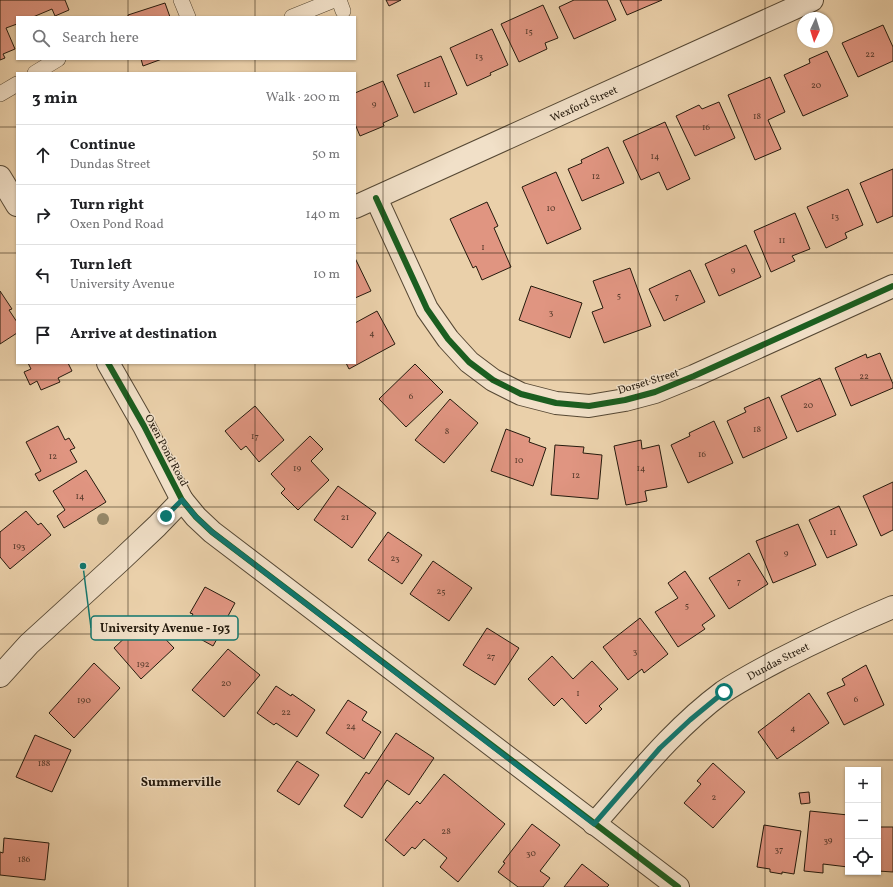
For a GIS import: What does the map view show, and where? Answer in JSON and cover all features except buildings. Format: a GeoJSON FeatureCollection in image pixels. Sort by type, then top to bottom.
{"type":"FeatureCollection","features":[{"type":"Feature","properties":{"kind":"street","name":"Wexford Street"},"geometry":{"type":"LineString","coordinates":[[356,207],[812,0]]}},
{"type":"Feature","properties":{"kind":"street"},"geometry":{"type":"LineString","coordinates":[[0,177],[16,203]]}},
{"type":"Feature","properties":{"kind":"street","name":"Dorset Street"},"geometry":{"type":"LineString","coordinates":[[376,198],[427,310],[448,339],[469,362],[493,380],[521,394],[556,403],[589,406],[625,400],[655,392],[694,376],[893,286]]}},
{"type":"Feature","properties":{"kind":"street","name":"Oxen Pond Road"},"geometry":{"type":"LineString","coordinates":[[109,364],[147,432],[182,500],[196,517],[212,532],[678,887]]}},
{"type":"Feature","properties":{"kind":"street"},"geometry":{"type":"LineString","coordinates":[[0,676],[29,644],[120,561],[182,500]]}},
{"type":"Feature","properties":{"kind":"street","name":"Dundas Street"},"geometry":{"type":"LineString","coordinates":[[594,824],[660,748],[690,720],[724,692],[764,668],[821,639],[893,606]]}},
{"type":"Feature","properties":{"kind":"lane"},"geometry":{"type":"LineString","coordinates":[[181,0],[188,16]]}},
{"type":"Feature","properties":{"kind":"lane"},"geometry":{"type":"LineString","coordinates":[[296,16],[339,4]]}},
{"type":"Feature","properties":{"kind":"lane"},"geometry":{"type":"LineString","coordinates":[[37,72],[56,60]]}},
{"type":"Feature","properties":{"kind":"lane"},"geometry":{"type":"LineString","coordinates":[[0,94],[16,85]]}},
{"type":"Feature","properties":{"kind":"cycle path"},"geometry":{"type":"LineString","coordinates":[[376,198],[427,309],[448,339],[469,362],[493,380],[521,394],[556,403],[589,406],[625,400],[655,392],[694,376],[893,286]]}},
{"type":"Feature","properties":{"kind":"cycle path"},"geometry":{"type":"LineString","coordinates":[[109,364],[144,426],[182,500],[196,517],[212,532],[678,887]]}},
{"type":"Feature","properties":{"kind":"place","name":"University Avenue - 193"},"geometry":{"type":"Point","coordinates":[83,566]}},
{"type":"Feature","properties":{"kind":"district","name":"Summerville"},"geometry":{"type":"Point","coordinates":[181,781]}},
{"type":"Feature","properties":{"kind":"route"},"geometry":{"type":"LineString","coordinates":[[166,516],[182,500],[196,517],[231,547],[594,824],[660,748],[690,720],[724,692]]}}]}
